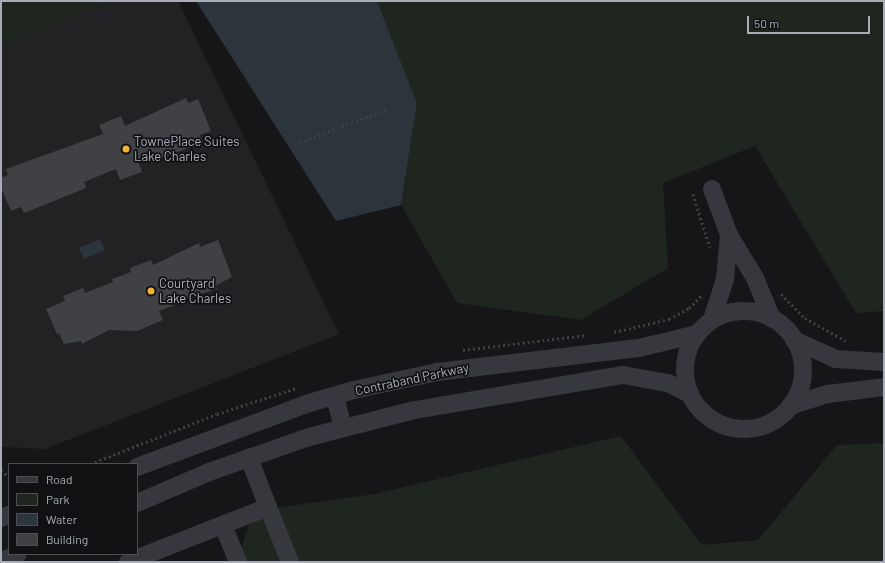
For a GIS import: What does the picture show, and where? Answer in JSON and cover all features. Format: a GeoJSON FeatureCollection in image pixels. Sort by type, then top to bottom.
{"type":"FeatureCollection","features":[{"type":"Feature","properties":{"kind":"street"},"geometry":{"type":"LineString","coordinates":[[712,189],[729,235],[755,278],[772,319],[794,340],[836,359],[884,362]]}},
{"type":"Feature","properties":{"kind":"street"},"geometry":{"type":"LineString","coordinates":[[712,320],[725,279],[729,235]]}},
{"type":"Feature","properties":{"kind":"street"},"geometry":{"type":"LineString","coordinates":[[772,319],[742,312],[712,320],[697,334],[686,357],[684,373],[690,394],[704,414],[731,428],[761,426],[775,420],[790,406],[801,384],[803,368],[794,340]]}},
{"type":"Feature","properties":{"kind":"street","name":"Contraband Parkway"},"geometry":{"type":"LineString","coordinates":[[138,467],[335,396],[438,372],[522,359],[639,348],[697,334]]}},
{"type":"Feature","properties":{"kind":"street"},"geometry":{"type":"LineString","coordinates":[[138,503],[249,458],[343,428],[415,410],[623,375],[668,383],[690,394]]}},
{"type":"Feature","properties":{"kind":"street"},"geometry":{"type":"LineString","coordinates":[[790,406],[828,394],[884,387]]}},
{"type":"Feature","properties":{"kind":"street"},"geometry":{"type":"LineString","coordinates":[[335,396],[343,428]]}},
{"type":"Feature","properties":{"kind":"street"},"geometry":{"type":"LineString","coordinates":[[249,458],[290,562]]}},
{"type":"Feature","properties":{"kind":"street"},"geometry":{"type":"LineString","coordinates":[[128,562],[268,507]]}},
{"type":"Feature","properties":{"kind":"street"},"geometry":{"type":"LineString","coordinates":[[223,525],[238,562]]}},
{"type":"Feature","properties":{"kind":"street"},"geometry":{"type":"LineString","coordinates":[[1,561],[16,555]]}},
{"type":"Feature","properties":{"kind":"path"},"geometry":{"type":"LineString","coordinates":[[295,144],[388,109]]}},
{"type":"Feature","properties":{"kind":"path"},"geometry":{"type":"LineString","coordinates":[[779,291],[791,306],[819,328],[855,343]]}},
{"type":"Feature","properties":{"kind":"shaded area"},"geometry":{"type":"Polygon","coordinates":[[[111,1],[178,1],[339,334],[45,449],[1,447],[1,46],[111,1]]]}},
{"type":"Feature","properties":{"kind":"green space"},"geometry":{"type":"Polygon","coordinates":[[[1,1],[111,1],[1,46],[1,1]]]}},
{"type":"Feature","properties":{"kind":"green space"},"geometry":{"type":"Polygon","coordinates":[[[377,1],[884,1],[884,311],[856,313],[755,146],[663,183],[668,268],[581,320],[457,303],[401,205],[417,103],[377,1]]]}},
{"type":"Feature","properties":{"kind":"green space"},"geometry":{"type":"Polygon","coordinates":[[[621,436],[702,545],[758,540],[837,445],[884,443],[884,562],[236,562],[254,511],[374,494],[621,436]]]}},
{"type":"Feature","properties":{"kind":"water"},"geometry":{"type":"Polygon","coordinates":[[[196,1],[377,1],[417,103],[401,205],[336,221],[196,1]]]}},
{"type":"Feature","properties":{"kind":"water"},"geometry":{"type":"Polygon","coordinates":[[[100,239],[105,250],[84,259],[79,248],[100,239]]]}},
{"type":"Feature","properties":{"kind":"building","name":"TownePlace Suites Lake Charles"},"geometry":{"type":"Polygon","coordinates":[[[186,98],[188,103],[198,99],[211,131],[200,135],[203,142],[151,163],[148,156],[138,161],[142,172],[120,180],[116,169],[84,182],[86,188],[24,213],[21,207],[11,211],[1,187],[1,178],[8,175],[6,169],[103,134],[99,125],[121,116],[125,126],[186,98]]]}},
{"type":"Feature","properties":{"kind":"building","name":"Courtyard Lake Charles"},"geometry":{"type":"Polygon","coordinates":[[[218,240],[232,277],[215,286],[217,289],[177,301],[178,304],[159,311],[163,320],[137,331],[109,330],[82,344],[81,341],[64,344],[59,333],[57,334],[46,309],[65,301],[63,296],[83,288],[85,293],[113,282],[112,279],[131,272],[130,268],[151,260],[153,265],[199,243],[200,247],[218,240]]]}},
{"type":"Feature","properties":{"kind":"place","name":"TownePlace Suites Lake Charles"},"geometry":{"type":"Point","coordinates":[126,149]}},
{"type":"Feature","properties":{"kind":"place","name":"Courtyard Lake Charles"},"geometry":{"type":"Point","coordinates":[151,291]}}]}
